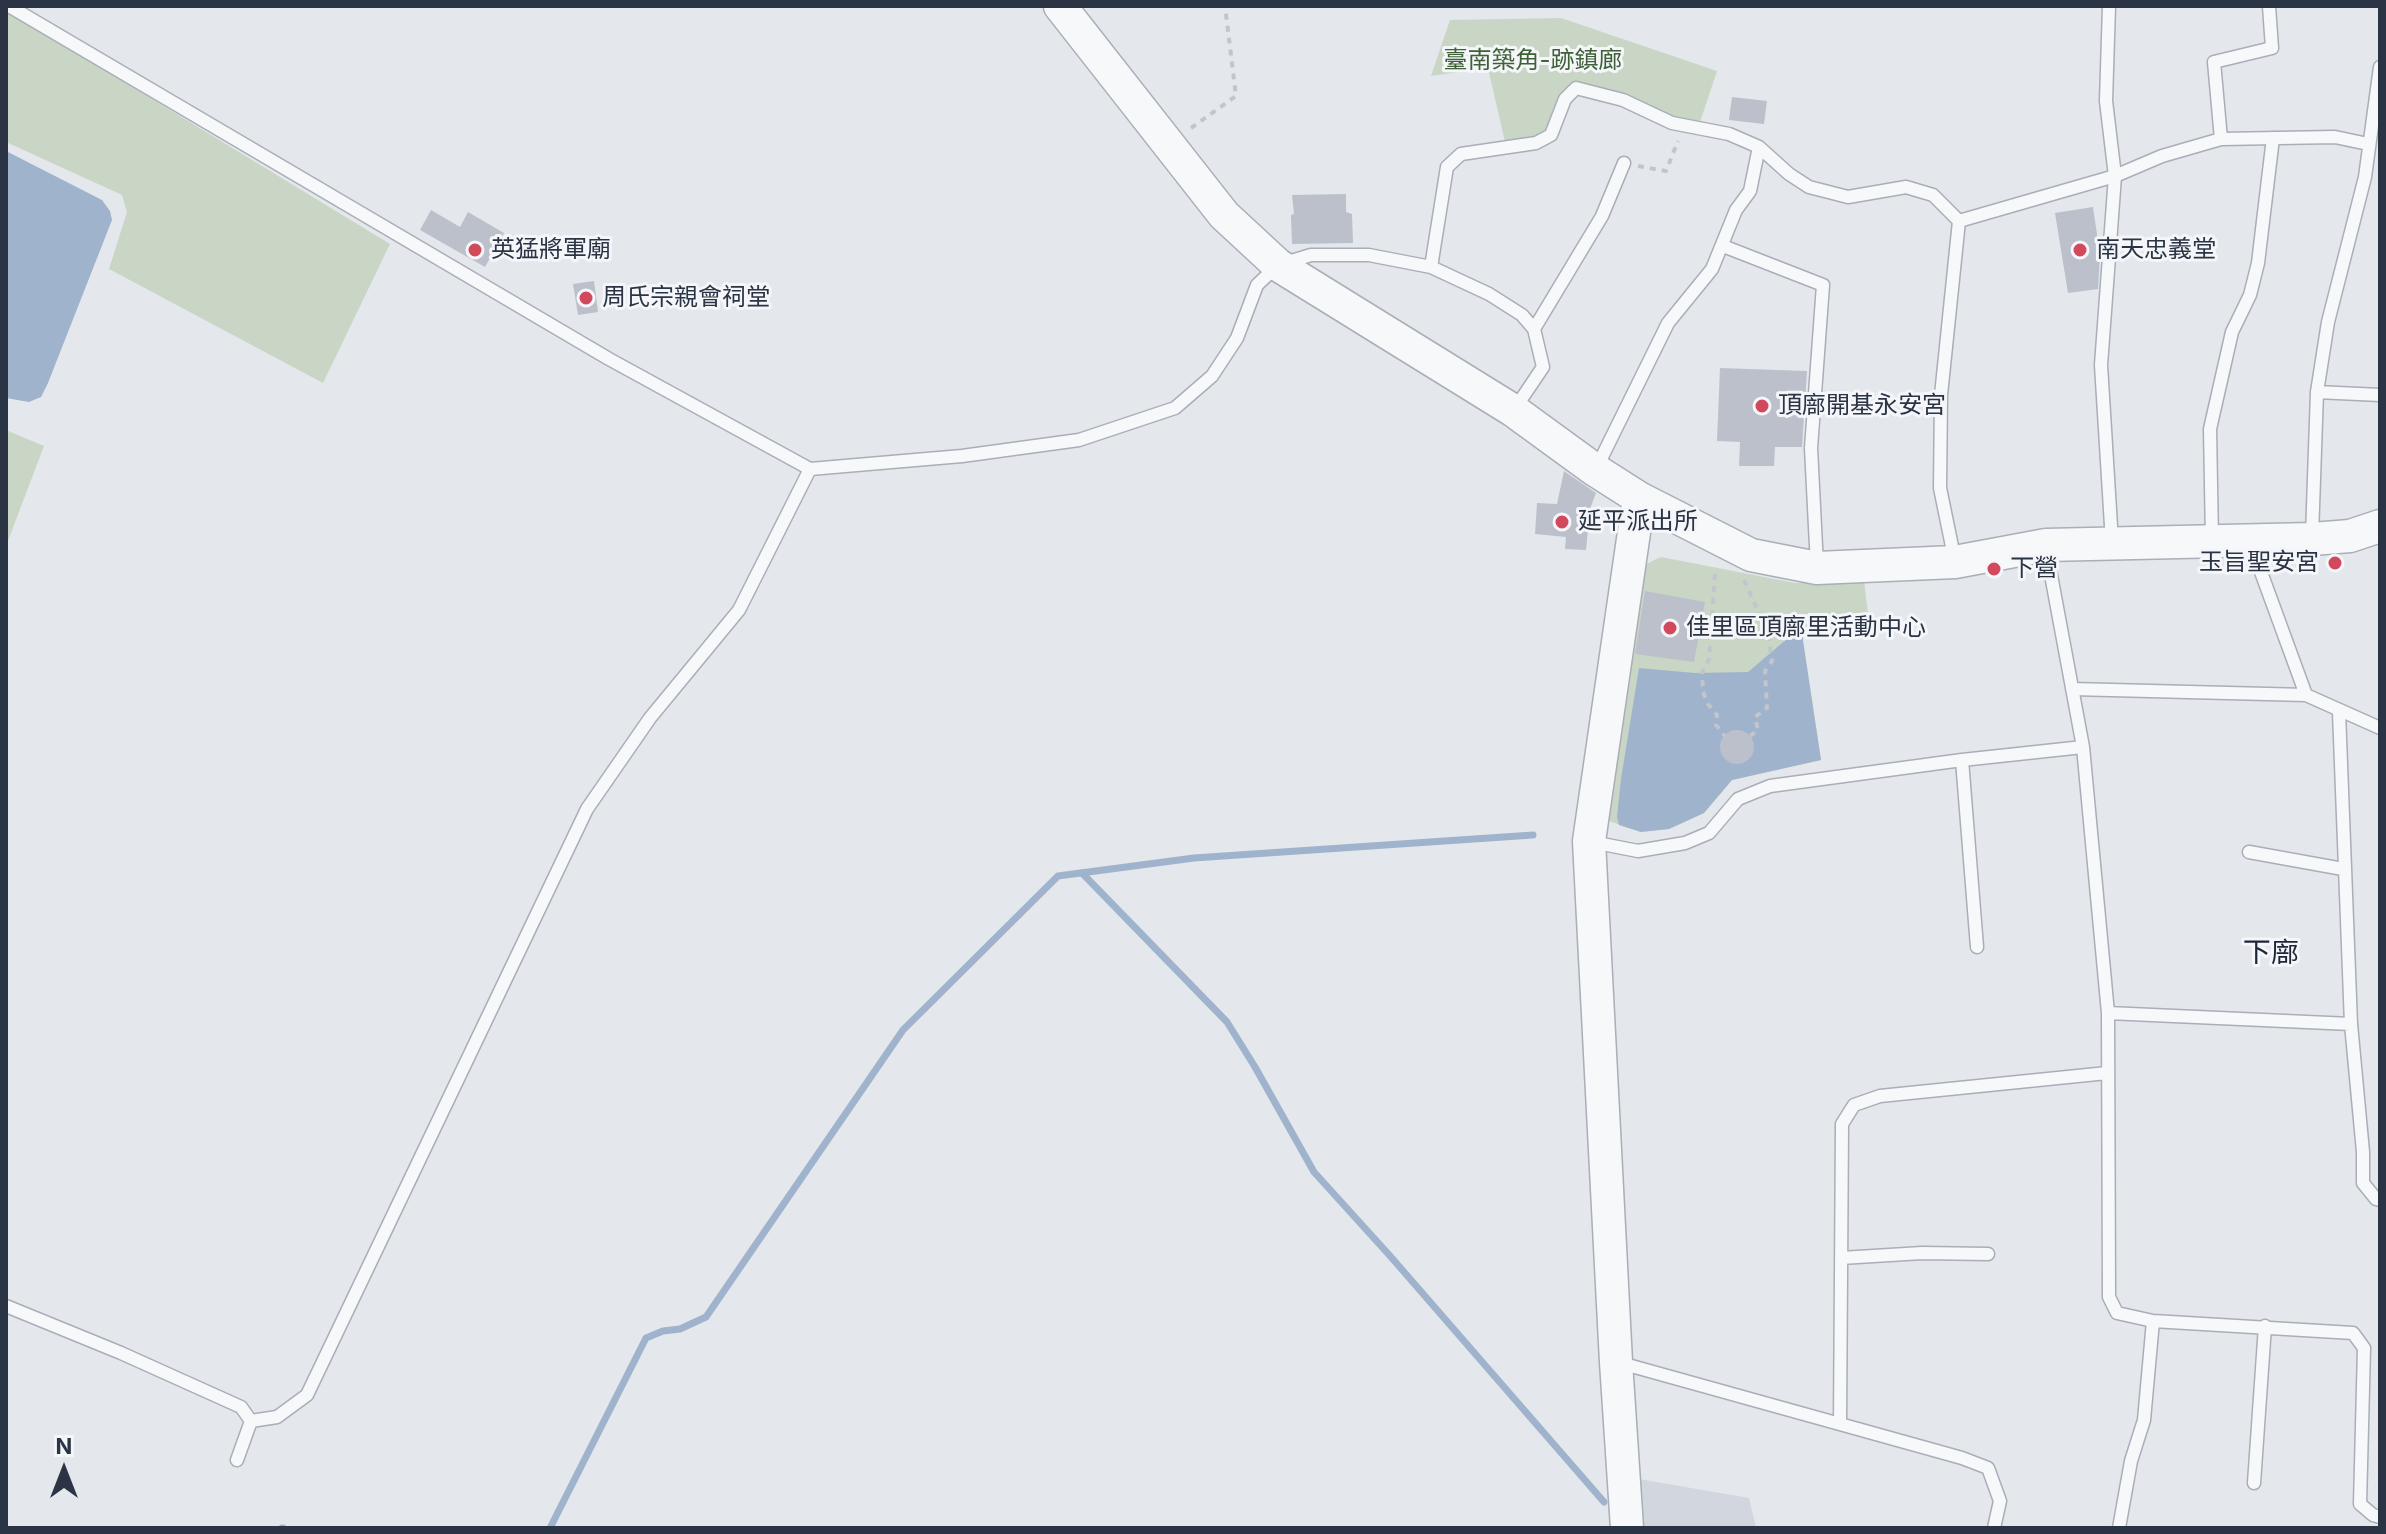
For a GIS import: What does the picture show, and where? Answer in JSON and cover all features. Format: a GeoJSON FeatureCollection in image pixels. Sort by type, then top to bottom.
{"type":"FeatureCollection","features":[{"type":"Feature","properties":{"kind":"street"},"geometry":{"type":"LineString","coordinates":[[1060,6],[1224,215],[1278,265],[1514,411],[1639,498],[1751,555],[1817,568],[1955,562],[2046,545],[2312,539],[2378,531]]}},
{"type":"Feature","properties":{"kind":"street"},"geometry":{"type":"LineString","coordinates":[[1627,1528],[1589,841],[1639,498]]}},
{"type":"Feature","properties":{"kind":"lane"},"geometry":{"type":"LineString","coordinates":[[9,6],[609,359],[810,469],[962,456],[1079,440],[1175,408],[1212,376],[1237,338],[1257,285],[1278,265],[1311,255],[1369,255],[1431,267],[1489,294],[1522,315],[1534,329],[1543,367],[1514,411]]}},
{"type":"Feature","properties":{"kind":"lane"},"geometry":{"type":"LineString","coordinates":[[2109,6],[2106,101],[2115,176],[2101,365],[2112,542]]}},
{"type":"Feature","properties":{"kind":"lane"},"geometry":{"type":"LineString","coordinates":[[2221,139],[2214,62],[2272,48],[2269,6]]}},
{"type":"Feature","properties":{"kind":"lane"},"geometry":{"type":"LineString","coordinates":[[2312,539],[2317,392],[2328,322],[2365,177],[2380,67]]}},
{"type":"Feature","properties":{"kind":"lane"},"geometry":{"type":"LineString","coordinates":[[1431,267],[1447,167],[1461,154],[1536,143],[1551,135],[1565,99],[1576,88],[1623,100],[1672,123],[1729,134],[1759,147],[1809,187],[1848,197],[1906,187],[1933,195],[1959,221]]}},
{"type":"Feature","properties":{"kind":"lane"},"geometry":{"type":"LineString","coordinates":[[1959,221],[2115,176],[2162,156],[2221,139],[2335,137],[2368,144]]}},
{"type":"Feature","properties":{"kind":"lane"},"geometry":{"type":"LineString","coordinates":[[2212,541],[2210,429],[2232,332],[2250,295],[2258,263],[2273,138]]}},
{"type":"Feature","properties":{"kind":"lane"},"geometry":{"type":"LineString","coordinates":[[1595,470],[1668,323],[1712,269],[1736,210],[1750,191],[1759,147]]}},
{"type":"Feature","properties":{"kind":"lane"},"geometry":{"type":"LineString","coordinates":[[1534,329],[1602,216],[1624,163]]}},
{"type":"Feature","properties":{"kind":"lane"},"geometry":{"type":"LineString","coordinates":[[2365,177],[2380,181]]}},
{"type":"Feature","properties":{"kind":"lane"},"geometry":{"type":"LineString","coordinates":[[1955,562],[1940,488],[1941,395],[1959,221]]}},
{"type":"Feature","properties":{"kind":"lane"},"geometry":{"type":"LineString","coordinates":[[1723,246],[1823,285],[1811,448],[1817,568]]}},
{"type":"Feature","properties":{"kind":"lane"},"geometry":{"type":"LineString","coordinates":[[2317,392],[2380,395]]}},
{"type":"Feature","properties":{"kind":"lane"},"geometry":{"type":"LineString","coordinates":[[251,1421],[277,1417],[307,1395],[587,809],[650,718],[739,610],[810,469]]}},
{"type":"Feature","properties":{"kind":"lane"},"geometry":{"type":"LineString","coordinates":[[2250,541],[2306,695]]}},
{"type":"Feature","properties":{"kind":"lane"},"geometry":{"type":"LineString","coordinates":[[2046,545],[2083,747],[2108,1013],[2109,1297],[2117,1313],[2153,1321],[2353,1333],[2364,1348],[2360,1504],[2380,1517]]}},
{"type":"Feature","properties":{"kind":"lane"},"geometry":{"type":"LineString","coordinates":[[2072,689],[2306,695],[2380,728]]}},
{"type":"Feature","properties":{"kind":"lane"},"geometry":{"type":"LineString","coordinates":[[2339,712],[2343,869],[2363,1183],[2380,1200]]}},
{"type":"Feature","properties":{"kind":"lane"},"geometry":{"type":"LineString","coordinates":[[1589,841],[1638,851],[1685,843],[1709,833],[1738,799],[1770,786],[2083,747]]}},
{"type":"Feature","properties":{"kind":"lane"},"geometry":{"type":"LineString","coordinates":[[1962,760],[1977,947]]}},
{"type":"Feature","properties":{"kind":"lane"},"geometry":{"type":"LineString","coordinates":[[2249,852],[2343,869]]}},
{"type":"Feature","properties":{"kind":"lane"},"geometry":{"type":"LineString","coordinates":[[2108,1013],[2351,1024]]}},
{"type":"Feature","properties":{"kind":"lane"},"geometry":{"type":"LineString","coordinates":[[1840,1424],[1842,1124],[1854,1105],[1880,1096],[2107,1073]]}},
{"type":"Feature","properties":{"kind":"lane"},"geometry":{"type":"LineString","coordinates":[[1841,1258],[1922,1253],[1988,1254]]}},
{"type":"Feature","properties":{"kind":"lane"},"geometry":{"type":"LineString","coordinates":[[6,1306],[241,1407],[251,1421]]}},
{"type":"Feature","properties":{"kind":"lane"},"geometry":{"type":"LineString","coordinates":[[2119,1528],[2131,1461],[2144,1420],[2153,1321]]}},
{"type":"Feature","properties":{"kind":"lane"},"geometry":{"type":"LineString","coordinates":[[2254,1483],[2265,1326]]}},
{"type":"Feature","properties":{"kind":"lane"},"geometry":{"type":"LineString","coordinates":[[1616,1362],[1962,1458],[1988,1468],[2000,1501],[1994,1528]]}},
{"type":"Feature","properties":{"kind":"lane"},"geometry":{"type":"LineString","coordinates":[[237,1460],[251,1421]]}},
{"type":"Feature","properties":{"kind":"path"},"geometry":{"type":"LineString","coordinates":[[1169,144],[1236,96],[1225,6]]}},
{"type":"Feature","properties":{"kind":"path"},"geometry":{"type":"LineString","coordinates":[[1624,163],[1666,171],[1684,126]]}},
{"type":"Feature","properties":{"kind":"path"},"geometry":{"type":"LineString","coordinates":[[1715,574],[1709,659],[1702,673],[1703,692],[1717,715],[1716,725],[1725,736]]}},
{"type":"Feature","properties":{"kind":"path"},"geometry":{"type":"LineString","coordinates":[[1743,579],[1768,633],[1772,661],[1765,671],[1767,708],[1755,717],[1758,730],[1750,736]]}},
{"type":"Feature","properties":{"kind":"shaded area"},"geometry":{"type":"Polygon","coordinates":[[[1639,1479],[1749,1498],[1756,1528],[1644,1528],[1639,1479]]]}},
{"type":"Feature","properties":{"kind":"green space"},"geometry":{"type":"Polygon","coordinates":[[[6,10],[390,244],[323,383],[109,269],[127,212],[122,195],[6,142],[6,10]]]}},
{"type":"Feature","properties":{"kind":"green space","name":"臺南築角-跡鎮廊"},"geometry":{"type":"Polygon","coordinates":[[[1561,18],[1717,71],[1700,122],[1673,119],[1629,96],[1572,84],[1558,97],[1546,130],[1529,139],[1505,142],[1488,68],[1431,76],[1450,20],[1561,18]]]}},
{"type":"Feature","properties":{"kind":"green space"},"geometry":{"type":"Polygon","coordinates":[[[6,430],[44,446],[6,546],[6,430]]]}},
{"type":"Feature","properties":{"kind":"green space"},"geometry":{"type":"Polygon","coordinates":[[[1661,557],[1795,583],[1864,581],[1869,622],[1801,628],[1821,760],[1732,780],[1704,813],[1669,829],[1641,832],[1606,820],[1638,568],[1661,557]]]}},
{"type":"Feature","properties":{"kind":"water"},"geometry":{"type":"Polygon","coordinates":[[[6,151],[102,200],[112,220],[48,383],[41,397],[29,402],[6,398],[6,151]]]}},
{"type":"Feature","properties":{"kind":"water"},"geometry":{"type":"Polygon","coordinates":[[[1801,627],[1821,760],[1732,780],[1704,813],[1669,829],[1641,832],[1619,825],[1621,779],[1639,668],[1695,673],[1748,672],[1801,627]]]}},
{"type":"Feature","properties":{"kind":"building"},"geometry":{"type":"Polygon","coordinates":[[[1732,97],[1767,101],[1764,124],[1729,120],[1732,97]]]}},
{"type":"Feature","properties":{"kind":"building"},"geometry":{"type":"Polygon","coordinates":[[[1346,194],[1346,212],[1352,214],[1353,243],[1292,244],[1292,195],[1346,194]]]}},
{"type":"Feature","properties":{"kind":"building","name":"南天忠義堂"},"geometry":{"type":"Polygon","coordinates":[[[2093,207],[2100,255],[2098,289],[2068,293],[2055,213],[2093,207]]]}},
{"type":"Feature","properties":{"kind":"building","name":"英猛將軍廟"},"geometry":{"type":"Polygon","coordinates":[[[431,210],[460,227],[468,212],[504,233],[485,267],[420,230],[431,210]]]}},
{"type":"Feature","properties":{"kind":"building","name":"周氏宗親會祠堂"},"geometry":{"type":"Polygon","coordinates":[[[594,281],[598,312],[578,315],[573,284],[594,281]]]}},
{"type":"Feature","properties":{"kind":"building","name":"頂廍開基永安宮"},"geometry":{"type":"Polygon","coordinates":[[[1720,368],[1807,371],[1802,447],[1775,447],[1774,466],[1739,466],[1740,442],[1717,441],[1720,368]]]}},
{"type":"Feature","properties":{"kind":"building","name":"延平派出所"},"geometry":{"type":"Polygon","coordinates":[[[1564,471],[1596,493],[1590,509],[1586,550],[1565,549],[1566,537],[1535,534],[1537,503],[1557,504],[1564,471]]]}},
{"type":"Feature","properties":{"kind":"building","name":"佳里區頂廍里活動中心"},"geometry":{"type":"Polygon","coordinates":[[[1645,591],[1705,602],[1694,662],[1635,654],[1645,591]]]}},
{"type":"Feature","properties":{"kind":"building"},"geometry":{"type":"Polygon","coordinates":[[[1737,730],[1749,735],[1754,747],[1749,759],[1737,764],[1725,759],[1720,747],[1725,735],[1737,730]]]}},
{"type":"Feature","properties":{"kind":"waterway"},"geometry":{"type":"LineString","coordinates":[[550,1528],[646,1338],[663,1331],[680,1329],[706,1317],[903,1030],[1058,876],[1194,858],[1533,835]]}},
{"type":"Feature","properties":{"kind":"waterway"},"geometry":{"type":"LineString","coordinates":[[1082,873],[1227,1022],[1314,1172],[1604,1502]]}},
{"type":"Feature","properties":{"kind":"place","name":"英猛將軍廟"},"geometry":{"type":"Point","coordinates":[475,250]}},
{"type":"Feature","properties":{"kind":"place","name":"南天忠義堂"},"geometry":{"type":"Point","coordinates":[2080,250]}},
{"type":"Feature","properties":{"kind":"place","name":"周氏宗親會祠堂"},"geometry":{"type":"Point","coordinates":[586,298]}},
{"type":"Feature","properties":{"kind":"place","name":"頂廍開基永安宮"},"geometry":{"type":"Point","coordinates":[1762,406]}},
{"type":"Feature","properties":{"kind":"place","name":"延平派出所"},"geometry":{"type":"Point","coordinates":[1562,522]}},
{"type":"Feature","properties":{"kind":"place","name":"玉旨聖安宮"},"geometry":{"type":"Point","coordinates":[2335,563]}},
{"type":"Feature","properties":{"kind":"place","name":"下營"},"geometry":{"type":"Point","coordinates":[1994,569]}},
{"type":"Feature","properties":{"kind":"place","name":"佳里區頂廍里活動中心"},"geometry":{"type":"Point","coordinates":[1670,628]}},
{"type":"Feature","properties":{"kind":"district","name":"下廍"},"geometry":{"type":"Point","coordinates":[2271,954]}}]}
